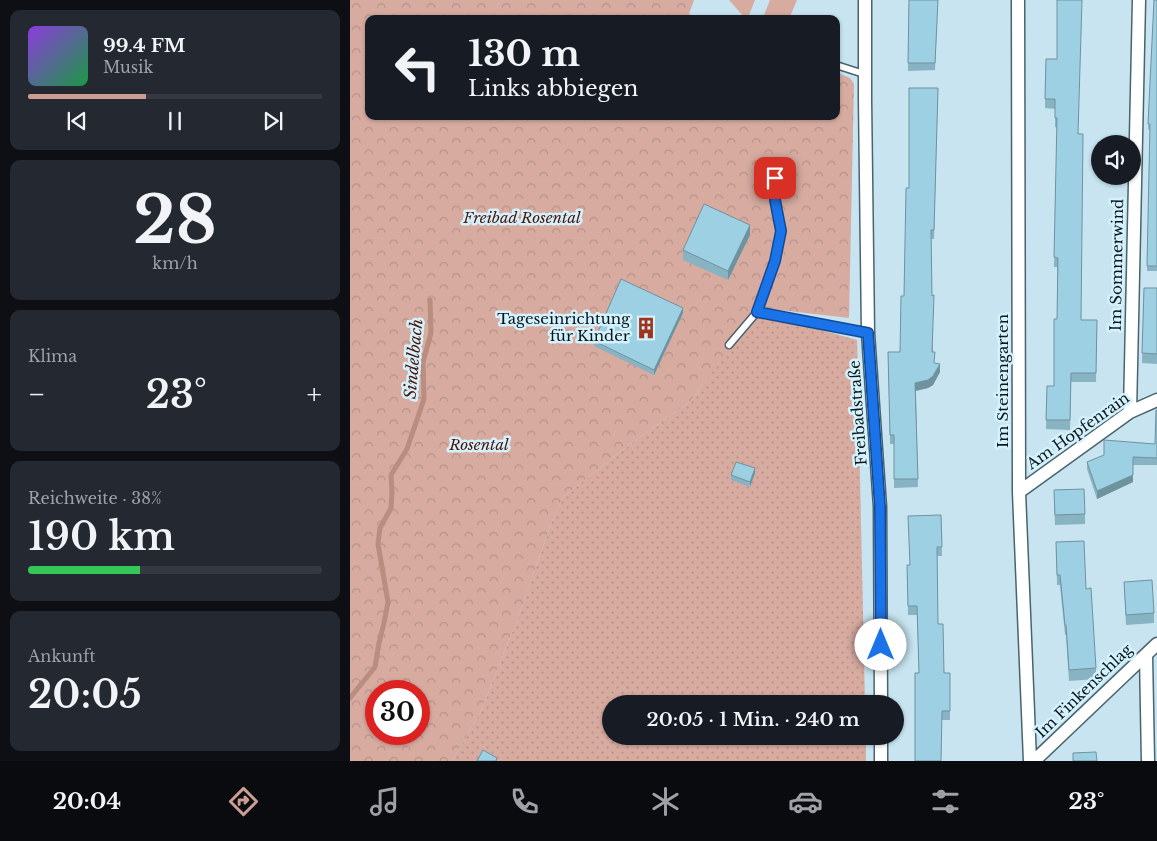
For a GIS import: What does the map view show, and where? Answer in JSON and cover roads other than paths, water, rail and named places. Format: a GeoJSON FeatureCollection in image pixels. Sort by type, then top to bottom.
{"type":"FeatureCollection","features":[{"type":"Feature","properties":{"kind":"street","name":"Freibadstraße"},"geometry":{"type":"LineString","coordinates":[[865,0],[864,74],[868,333],[880,507],[881,695]]}},
{"type":"Feature","properties":{"kind":"street","name":"Im Steinengarten"},"geometry":{"type":"LineString","coordinates":[[1018,0],[1019,492],[1030,761]]}},
{"type":"Feature","properties":{"kind":"street","name":"Im Sommerwind"},"geometry":{"type":"LineString","coordinates":[[1130,412],[1139,0]]}},
{"type":"Feature","properties":{"kind":"street","name":"Am Hopfenrain"},"geometry":{"type":"LineString","coordinates":[[1019,492],[1130,412],[1157,400]]}},
{"type":"Feature","properties":{"kind":"street","name":"Im Finkenschlag"},"geometry":{"type":"LineString","coordinates":[[1034,761],[1157,644]]}},
{"type":"Feature","properties":{"kind":"street"},"geometry":{"type":"LineString","coordinates":[[1146,655],[1148,761]]}},
{"type":"Feature","properties":{"kind":"street"},"geometry":{"type":"LineString","coordinates":[[881,745],[881,761]]}},
{"type":"Feature","properties":{"kind":"lane"},"geometry":{"type":"LineString","coordinates":[[840,66],[864,74]]}},
{"type":"Feature","properties":{"kind":"lane"},"geometry":{"type":"LineString","coordinates":[[729,345],[757,312],[775,261],[781,231],[775,200],[775,178]]}},
{"type":"Feature","properties":{"kind":"lane"},"geometry":{"type":"LineString","coordinates":[[757,312],[868,333]]}},
{"type":"Feature","properties":{"kind":"waterway","name":"Sindelbach"},"geometry":{"type":"LineString","coordinates":[[350,698],[375,667],[384,623],[388,602],[378,544],[380,528],[391,508],[391,475],[407,449],[424,399],[423,362],[431,333],[430,300]]}},
{"type":"Feature","properties":{"kind":"place","name":"Tageseinrichtung für Kinder"},"geometry":{"type":"Point","coordinates":[646,328]}},
{"type":"Feature","properties":{"kind":"park label","name":"Freibad Rosental"},"geometry":{"type":"Point","coordinates":[522,218]}},
{"type":"Feature","properties":{"kind":"park label","name":"Rosental"},"geometry":{"type":"Point","coordinates":[479,445]}}]}
